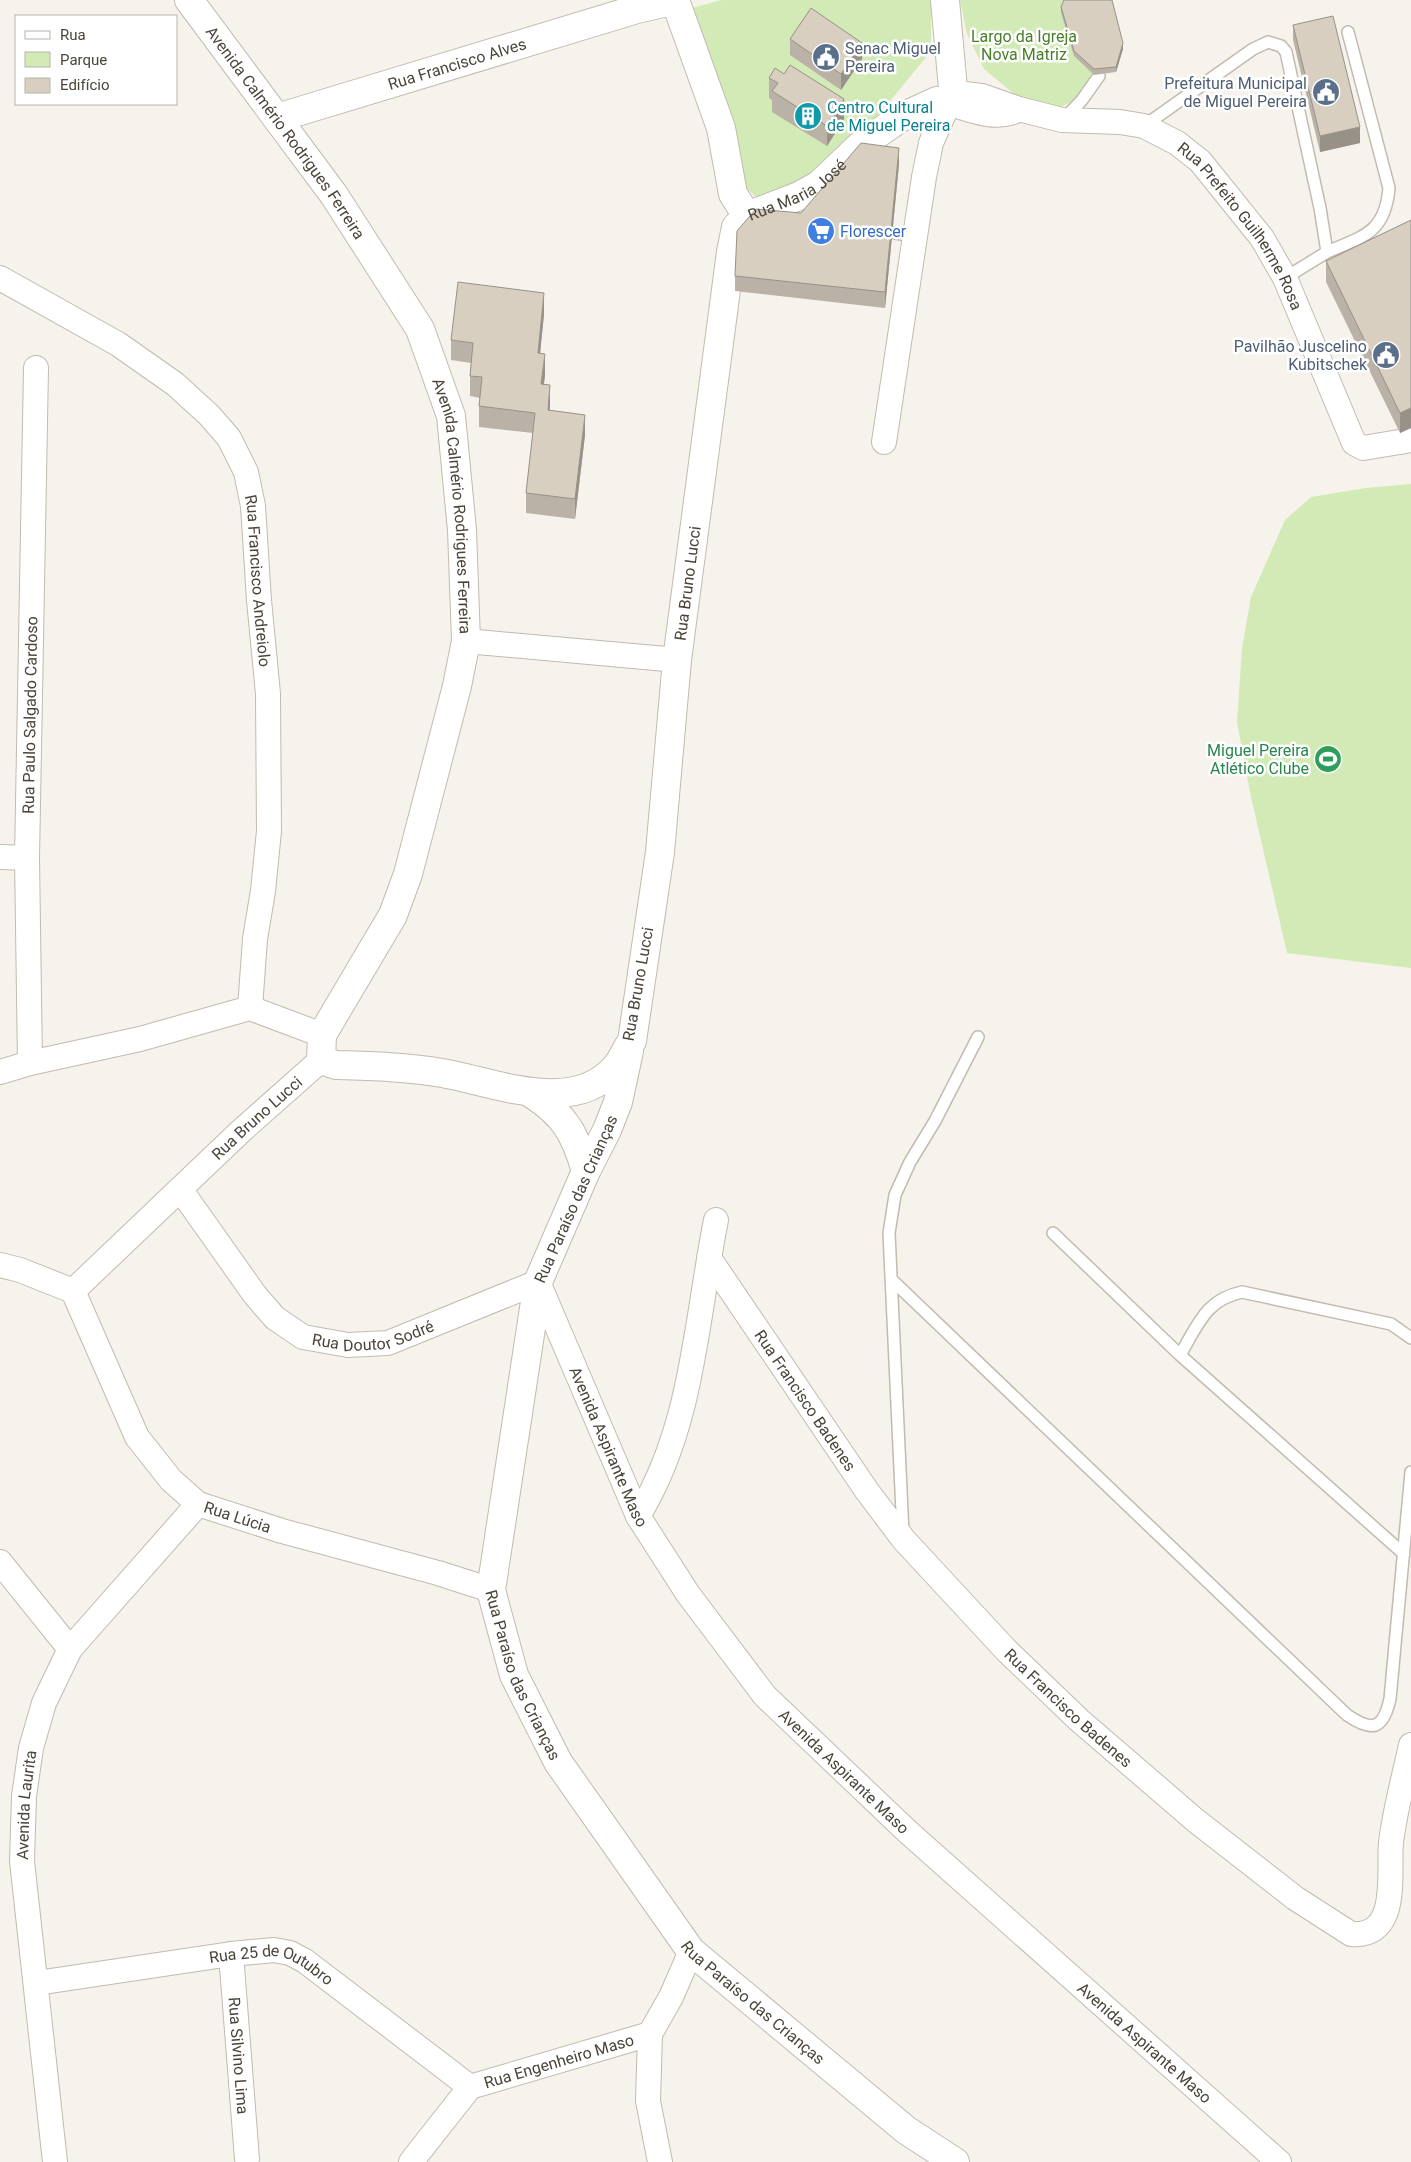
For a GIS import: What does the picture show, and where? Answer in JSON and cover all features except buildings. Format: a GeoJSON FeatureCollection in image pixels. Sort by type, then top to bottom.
{"type":"FeatureCollection","features":[{"type":"Feature","properties":{"kind":"street"},"geometry":{"type":"LineString","coordinates":[[173,0],[207,26]]}},
{"type":"Feature","properties":{"kind":"street","name":"Avenida Calmério Rodrigues Ferreira"},"geometry":{"type":"LineString","coordinates":[[189,0],[334,195],[420,329],[451,416],[462,530],[466,642],[458,686],[408,874],[393,915],[321,1047]]}},
{"type":"Feature","properties":{"kind":"street","name":"Rua Maria José"},"geometry":{"type":"LineString","coordinates":[[676,0],[721,128],[733,194],[746,216],[799,196],[819,185],[860,146],[900,118],[948,97]]}},
{"type":"Feature","properties":{"kind":"street","name":"Rua Francisco Alves"},"geometry":{"type":"LineString","coordinates":[[277,118],[637,9],[676,0]]}},
{"type":"Feature","properties":{"kind":"street"},"geometry":{"type":"LineString","coordinates":[[936,0],[948,97]]}},
{"type":"Feature","properties":{"kind":"street"},"geometry":{"type":"LineString","coordinates":[[884,442],[905,235],[931,143],[948,97],[946,0]]}},
{"type":"Feature","properties":{"kind":"street","name":"Rua Prefeito Guilherme Rosa"},"geometry":{"type":"LineString","coordinates":[[948,97],[985,114],[998,116],[1019,109],[1062,120],[1120,122],[1144,126],[1177,143],[1200,162],[1262,238],[1285,278],[1354,443],[1363,448],[1411,440]]}},
{"type":"Feature","properties":{"kind":"street","name":"Rua Bruno Lucci"},"geometry":{"type":"LineString","coordinates":[[73,1291],[180,1189],[321,1047],[336,1065],[439,1072],[476,1079],[532,1094],[573,1092],[600,1080],[616,1067],[632,1041],[660,852],[676,660],[733,234],[740,220],[746,216]]}},
{"type":"Feature","properties":{"kind":"street","name":"Rua Francisco Andreiolo"},"geometry":{"type":"LineString","coordinates":[[0,278],[118,344],[175,384],[209,415],[229,438],[246,472],[254,506],[259,600],[268,694],[269,831],[263,891],[255,939],[250,1008]]}},
{"type":"Feature","properties":{"kind":"street","name":"Rua Paulo Salgado Cardoso"},"geometry":{"type":"LineString","coordinates":[[30,1063],[27,858],[36,368]]}},
{"type":"Feature","properties":{"kind":"street"},"geometry":{"type":"LineString","coordinates":[[466,642],[676,660]]}},
{"type":"Feature","properties":{"kind":"street"},"geometry":{"type":"LineString","coordinates":[[0,857],[27,858]]}},
{"type":"Feature","properties":{"kind":"street"},"geometry":{"type":"LineString","coordinates":[[0,1072],[30,1063],[140,1039],[250,1008],[321,1047]]}},
{"type":"Feature","properties":{"kind":"street","name":"Rua Paraíso das Crianças"},"geometry":{"type":"LineString","coordinates":[[632,1041],[618,1102],[538,1282],[491,1590],[514,1674],[558,1762],[691,1951],[906,2130],[955,2162]]}},
{"type":"Feature","properties":{"kind":"street"},"geometry":{"type":"LineString","coordinates":[[532,1094],[561,1118],[576,1139],[586,1171]]}},
{"type":"Feature","properties":{"kind":"street","name":"Rua Doutor Sodré"},"geometry":{"type":"LineString","coordinates":[[180,1189],[255,1295],[275,1318],[303,1337],[348,1344],[388,1343],[538,1282]]}},
{"type":"Feature","properties":{"kind":"street"},"geometry":{"type":"LineString","coordinates":[[638,1516],[655,1488],[673,1444],[703,1308],[716,1220]]}},
{"type":"Feature","properties":{"kind":"street","name":"Rua Francisco Badenes"},"geometry":{"type":"LineString","coordinates":[[709,1258],[827,1434],[904,1540],[1006,1650],[1079,1720],[1195,1820],[1295,1898],[1351,1934],[1361,1935],[1370,1930],[1382,1920],[1386,1910],[1392,1887],[1391,1843],[1411,1745]]}},
{"type":"Feature","properties":{"kind":"street"},"geometry":{"type":"LineString","coordinates":[[0,1265],[20,1270],[73,1291]]}},
{"type":"Feature","properties":{"kind":"street","name":"Avenida Aspirante Maso"},"geometry":{"type":"LineString","coordinates":[[538,1282],[638,1516],[688,1594],[766,1696],[908,1832],[1279,2162]]}},
{"type":"Feature","properties":{"kind":"street","name":"Rua Lúcia"},"geometry":{"type":"LineString","coordinates":[[73,1291],[137,1437],[171,1480],[198,1504],[282,1531],[438,1573],[491,1590]]}},
{"type":"Feature","properties":{"kind":"street","name":"Avenida Laurita"},"geometry":{"type":"LineString","coordinates":[[54,2162],[37,1983],[22,1861],[24,1796],[32,1748],[44,1703],[70,1649],[198,1504]]}},
{"type":"Feature","properties":{"kind":"street"},"geometry":{"type":"LineString","coordinates":[[0,1562],[70,1649]]}},
{"type":"Feature","properties":{"kind":"street","name":"Rua 25 de Outubro"},"geometry":{"type":"LineString","coordinates":[[37,1983],[231,1954],[274,1950],[290,1953],[305,1961],[470,2087]]}},
{"type":"Feature","properties":{"kind":"street","name":"Rua Engenheiro Maso"},"geometry":{"type":"LineString","coordinates":[[411,2162],[470,2087],[650,2034],[671,1997],[691,1951]]}},
{"type":"Feature","properties":{"kind":"street","name":"Rua Silvino Lima"},"geometry":{"type":"LineString","coordinates":[[231,1954],[247,2159]]}},
{"type":"Feature","properties":{"kind":"street"},"geometry":{"type":"LineString","coordinates":[[650,2034],[648,2102],[660,2162]]}},
{"type":"Feature","properties":{"kind":"lane"},"geometry":{"type":"LineString","coordinates":[[1285,278],[1327,252],[1361,237],[1377,225],[1388,205],[1389,188],[1348,32]]}},
{"type":"Feature","properties":{"kind":"lane"},"geometry":{"type":"LineString","coordinates":[[1144,126],[1253,49],[1268,42],[1281,46],[1286,52],[1320,208],[1327,252]]}},
{"type":"Feature","properties":{"kind":"lane"},"geometry":{"type":"LineString","coordinates":[[1062,120],[1082,100],[1099,76]]}},
{"type":"Feature","properties":{"kind":"lane"},"geometry":{"type":"LineString","coordinates":[[904,1540],[892,1328],[889,1233],[895,1195],[910,1162],[935,1122],[978,1037]]}},
{"type":"Feature","properties":{"kind":"lane"},"geometry":{"type":"LineString","coordinates":[[1053,1233],[1180,1355],[1404,1554]]}},
{"type":"Feature","properties":{"kind":"lane"},"geometry":{"type":"LineString","coordinates":[[892,1281],[1347,1715],[1364,1726],[1373,1727],[1387,1714],[1396,1657],[1411,1472]]}},
{"type":"Feature","properties":{"kind":"lane"},"geometry":{"type":"LineString","coordinates":[[1180,1355],[1212,1304],[1226,1296],[1242,1292],[1391,1324],[1411,1338]]}},
{"type":"Feature","properties":{"kind":"green space"},"geometry":{"type":"Polygon","coordinates":[[[721,0],[931,0],[931,51],[856,139],[793,189],[759,200],[743,185],[682,11],[721,0]]]}},
{"type":"Feature","properties":{"kind":"green space","name":"Largo da Igreja Nova Matriz"},"geometry":{"type":"Polygon","coordinates":[[[960,0],[1067,0],[1061,13],[1074,56],[1094,75],[1071,102],[1057,109],[1020,99],[984,69],[967,34],[960,0]]]}},
{"type":"Feature","properties":{"kind":"green space","name":"Miguel Pereira Atlético Clube"},"geometry":{"type":"Polygon","coordinates":[[[1411,484],[1411,968],[1287,953],[1251,797],[1237,722],[1242,648],[1251,597],[1285,520],[1311,497],[1366,488],[1411,484]]]}},
{"type":"Feature","properties":{"kind":"place","name":"Senac Miguel Pereira"},"geometry":{"type":"Point","coordinates":[826,57]}},
{"type":"Feature","properties":{"kind":"place","name":"Prefeitura Municipal de Miguel Pereira"},"geometry":{"type":"Point","coordinates":[1326,92]}},
{"type":"Feature","properties":{"kind":"place","name":"Centro Cultural de Miguel Pereira"},"geometry":{"type":"Point","coordinates":[808,116]}},
{"type":"Feature","properties":{"kind":"place","name":"Florescer"},"geometry":{"type":"Point","coordinates":[821,231]}},
{"type":"Feature","properties":{"kind":"place","name":"Pavilhão Juscelino Kubitschek"},"geometry":{"type":"Point","coordinates":[1386,355]}},
{"type":"Feature","properties":{"kind":"place","name":"Miguel Pereira Atlético Clube"},"geometry":{"type":"Point","coordinates":[1328,759]}}]}
